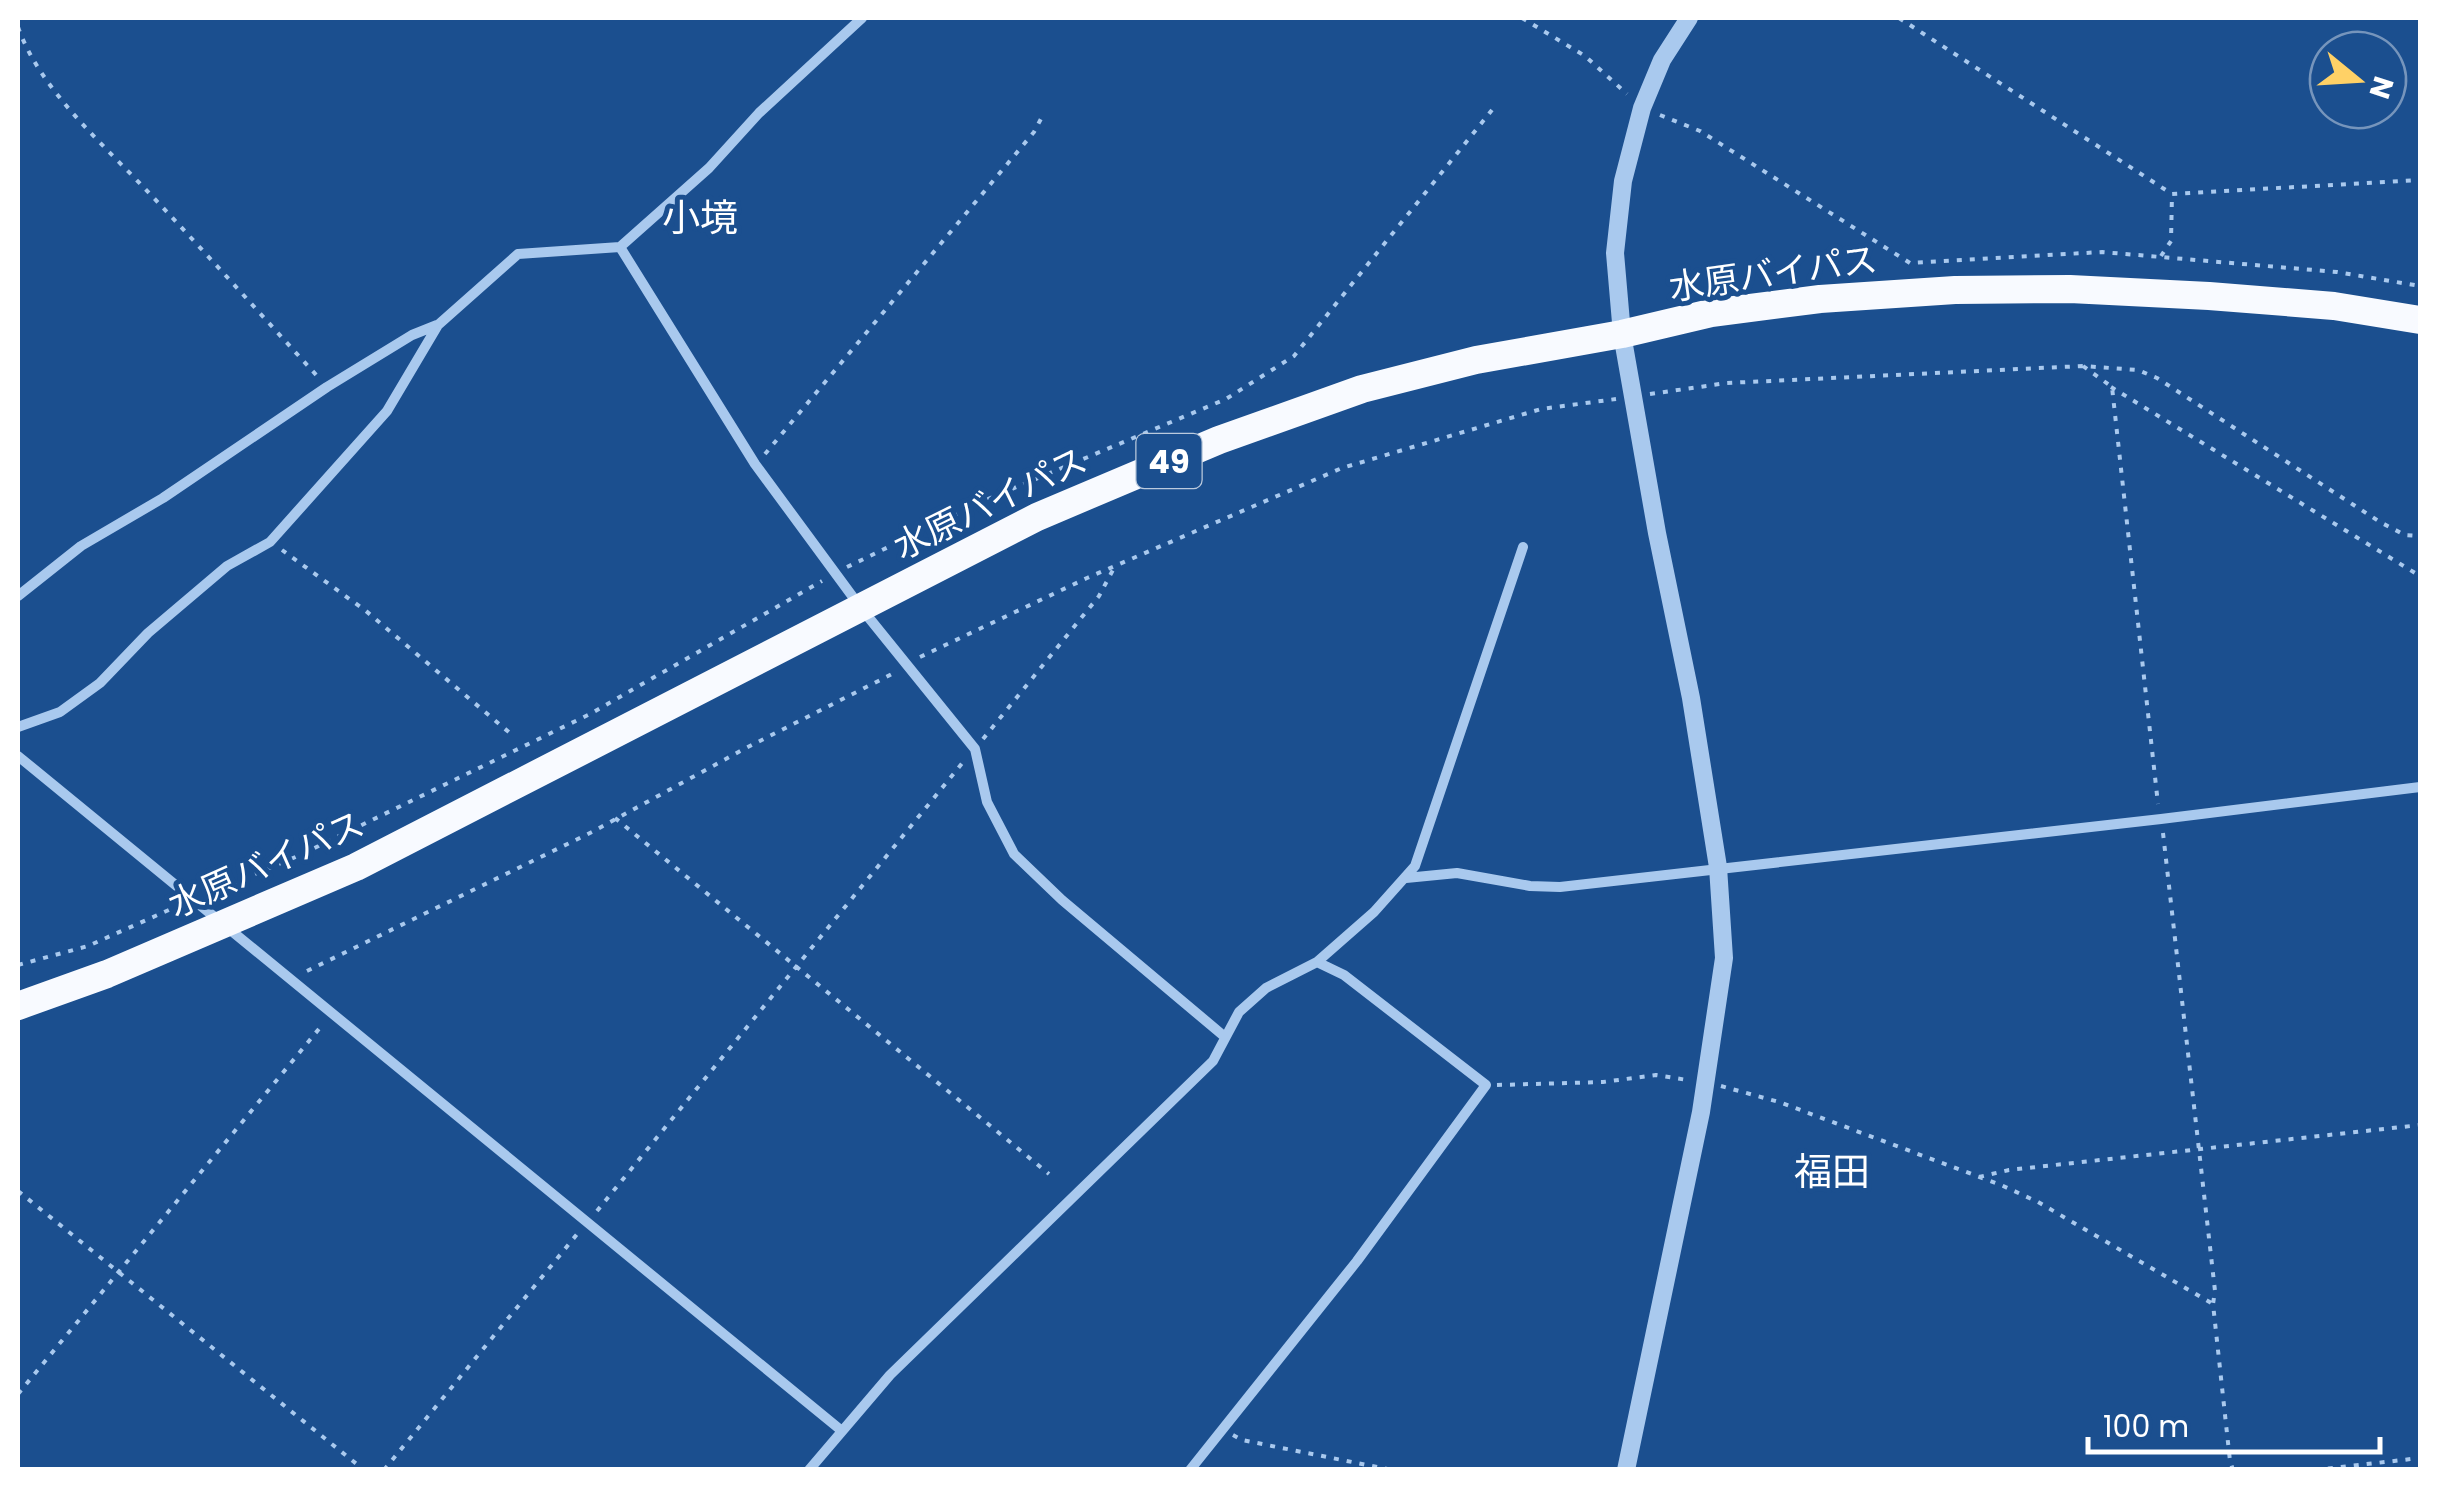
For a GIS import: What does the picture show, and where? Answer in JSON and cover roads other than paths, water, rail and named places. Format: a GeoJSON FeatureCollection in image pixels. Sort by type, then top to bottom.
{"type":"FeatureCollection","features":[{"type":"Feature","properties":{"kind":"highway","name":"水原バイパス"},"geometry":{"type":"LineString","coordinates":[[18,1006],[107,974],[356,867],[1037,517],[1219,440],[1362,389],[1476,360],[1622,334],[1712,313],[1955,290],[2070,289],[2209,296],[2334,306],[2420,320]]}},
{"type":"Feature","properties":{"kind":"street"},"geometry":{"type":"LineString","coordinates":[[18,727],[60,712],[100,683],[148,632],[227,566],[270,542],[387,411],[438,325],[518,254],[620,247],[709,168],[759,113],[862,18]]}},
{"type":"Feature","properties":{"kind":"street"},"geometry":{"type":"LineString","coordinates":[[1626,1470],[1715,1032],[1724,958],[1718,867],[1691,698],[1622,334],[1615,253],[1623,181],[1644,101],[1688,18]]}},
{"type":"Feature","properties":{"kind":"street"},"geometry":{"type":"LineString","coordinates":[[620,247],[755,464],[862,608],[975,749],[987,802],[1014,854],[1062,900],[1225,1037]]}},
{"type":"Feature","properties":{"kind":"street"},"geometry":{"type":"LineString","coordinates":[[18,596],[82,546],[163,498],[327,387],[412,336],[438,325]]}},
{"type":"Feature","properties":{"kind":"street"},"geometry":{"type":"LineString","coordinates":[[809,1470],[890,1375],[1213,1061],[1239,1012],[1266,988],[1317,962],[1406,878],[1415,866],[1523,547]]}},
{"type":"Feature","properties":{"kind":"street"},"geometry":{"type":"LineString","coordinates":[[18,756],[842,1431]]}},
{"type":"Feature","properties":{"kind":"street"},"geometry":{"type":"LineString","coordinates":[[1406,878],[1457,873],[1530,886],[1560,886],[2161,820],[2420,787]]}},
{"type":"Feature","properties":{"kind":"street"},"geometry":{"type":"LineString","coordinates":[[1190,1470],[1357,1260],[1486,1086],[1344,974],[1317,962]]}},
{"type":"Feature","properties":{"kind":"district","name":"小境"},"geometry":{"type":"Point","coordinates":[700,217]}},
{"type":"Feature","properties":{"kind":"district","name":"福田"},"geometry":{"type":"Point","coordinates":[1832,1171]}}]}
